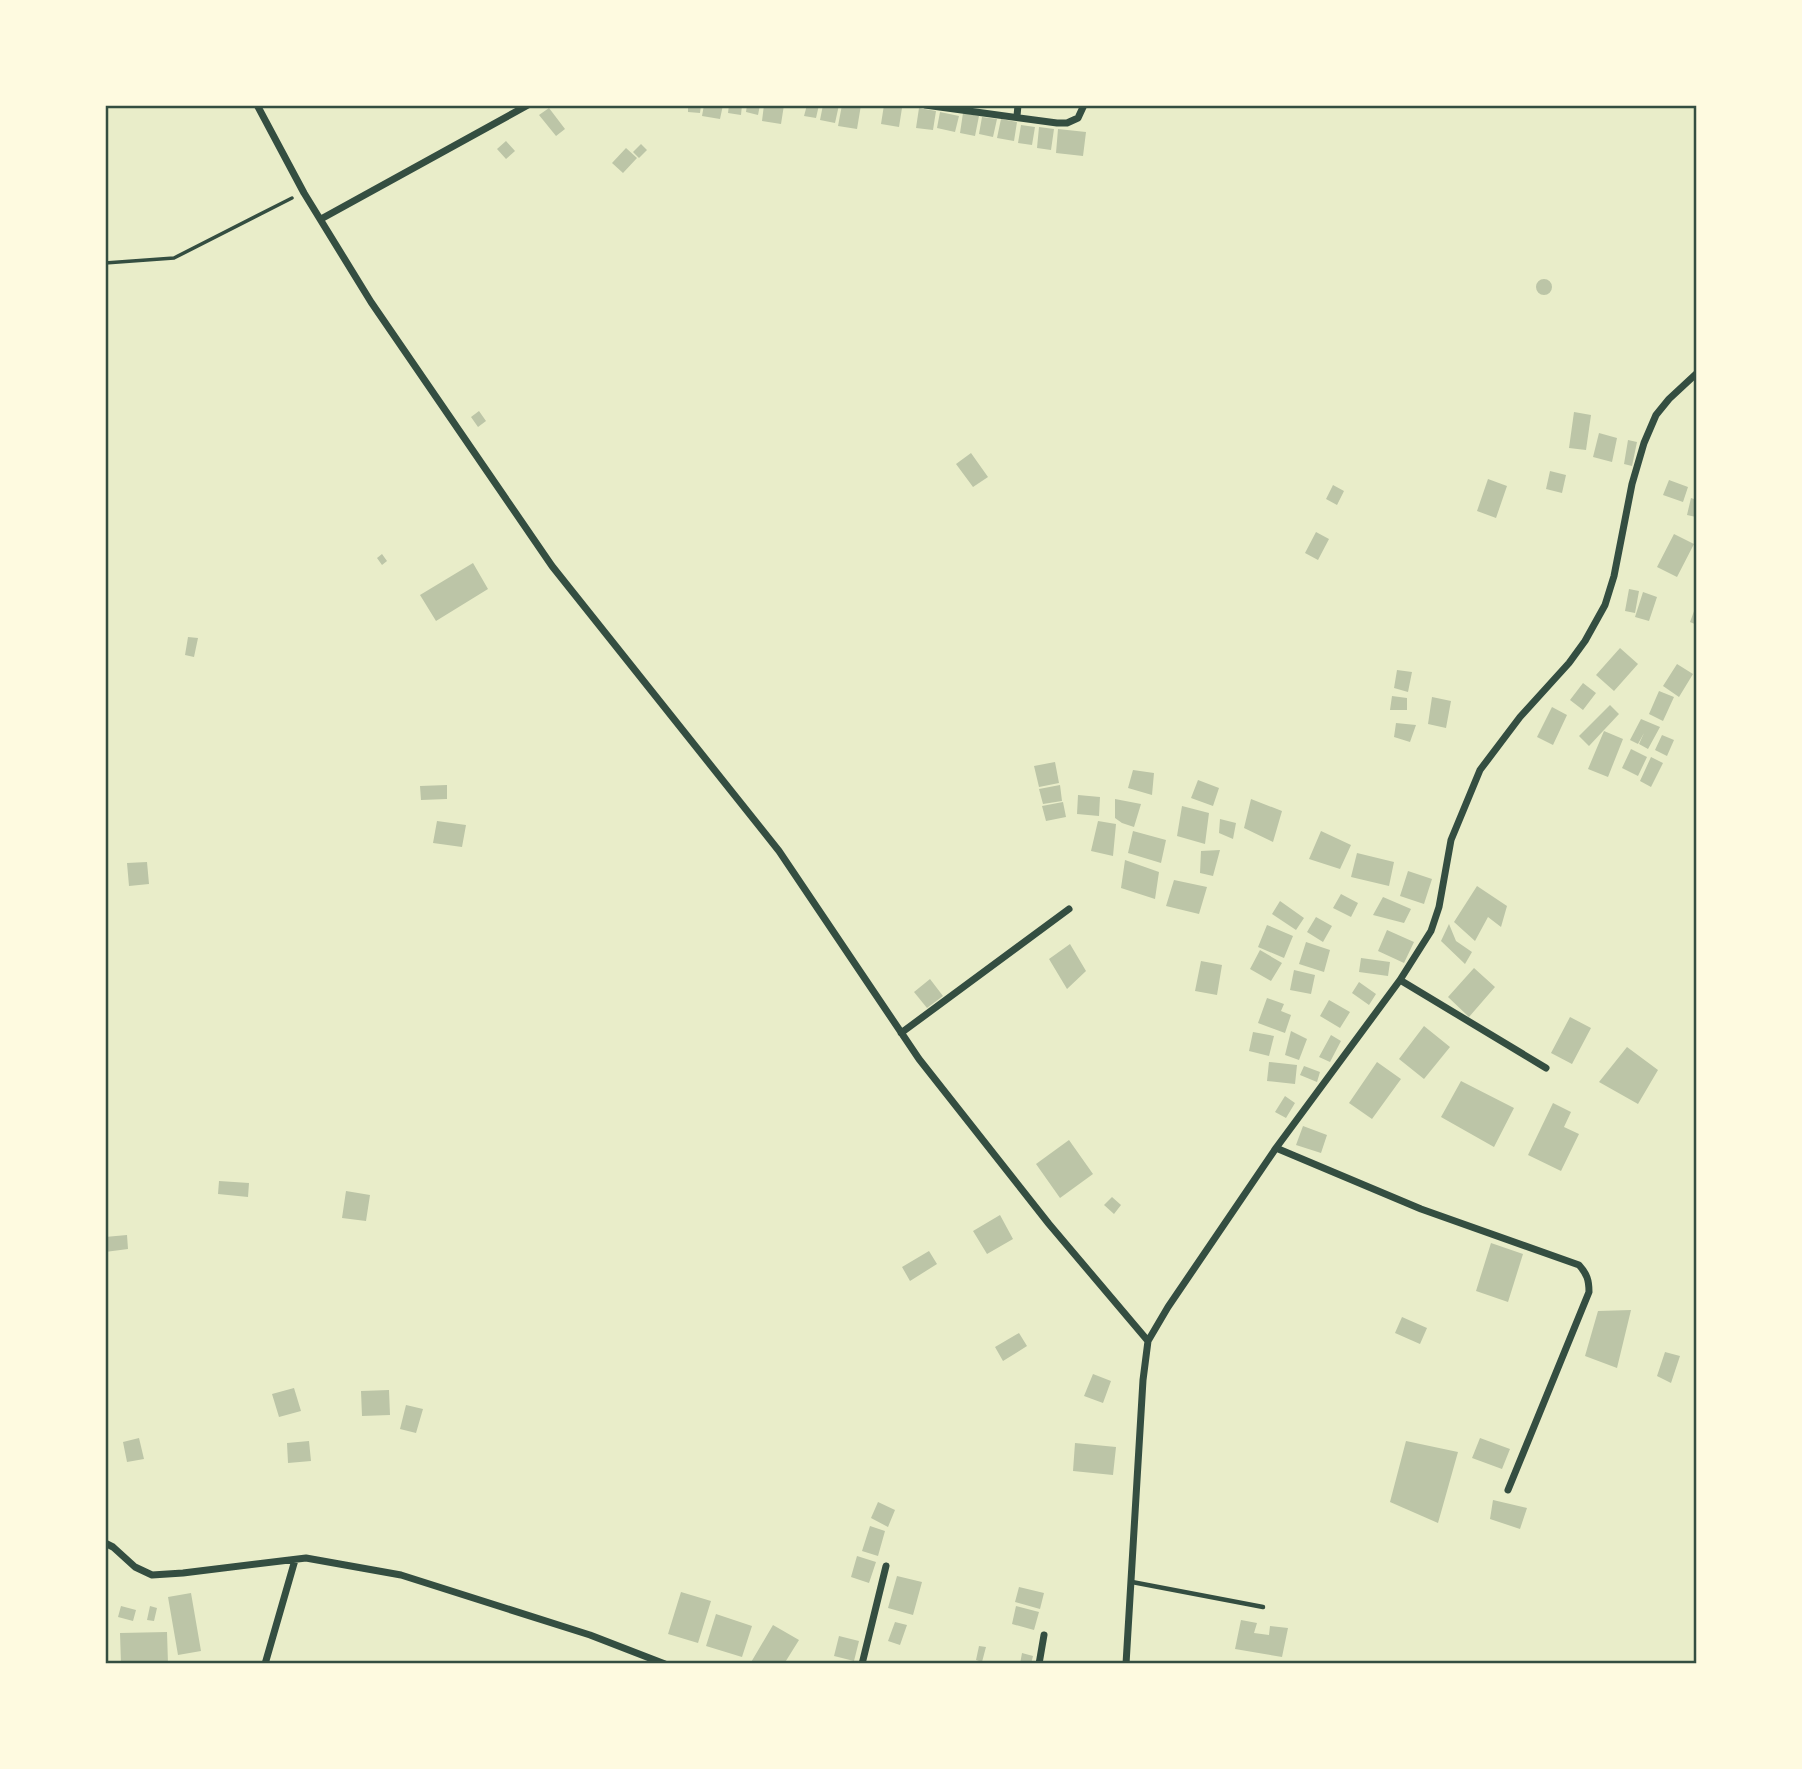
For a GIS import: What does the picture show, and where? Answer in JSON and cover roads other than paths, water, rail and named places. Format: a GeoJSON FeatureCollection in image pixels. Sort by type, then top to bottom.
{"type":"FeatureCollection","features":[{"type":"Feature","properties":{"kind":"street"},"geometry":{"type":"LineString","coordinates":[[257,105],[304,192],[371,302],[552,566],[779,851],[919,1059],[1049,1224],[1148,1341]]}},
{"type":"Feature","properties":{"kind":"street"},"geometry":{"type":"LineString","coordinates":[[321,219],[528,105]]}},
{"type":"Feature","properties":{"kind":"street"},"geometry":{"type":"LineString","coordinates":[[925,105],[956,107],[1057,123],[1068,123],[1078,118],[1084,105]]}},
{"type":"Feature","properties":{"kind":"street"},"geometry":{"type":"LineString","coordinates":[[1017,116],[1018,105]]}},
{"type":"Feature","properties":{"kind":"street"},"geometry":{"type":"LineString","coordinates":[[1126,1664],[1143,1380],[1148,1341],[1202,1254],[1276,1148],[1400,981],[1431,931],[1439,907],[1451,840],[1480,770],[1520,717],[1569,663],[1605,606],[1614,576],[1632,484],[1644,443],[1656,415],[1668,399],[1697,373]]}},
{"type":"Feature","properties":{"kind":"street"},"geometry":{"type":"LineString","coordinates":[[901,1033],[1069,909]]}},
{"type":"Feature","properties":{"kind":"street"},"geometry":{"type":"LineString","coordinates":[[1400,981],[1546,1068]]}},
{"type":"Feature","properties":{"kind":"street"},"geometry":{"type":"LineString","coordinates":[[1276,1148],[1421,1209],[1579,1265],[1585,1272],[1589,1280],[1589,1292],[1508,1490]]}},
{"type":"Feature","properties":{"kind":"street"},"geometry":{"type":"LineString","coordinates":[[105,1543],[135,1567],[152,1575],[317,1558],[401,1575],[590,1634],[665,1664]]}},
{"type":"Feature","properties":{"kind":"street"},"geometry":{"type":"LineString","coordinates":[[265,1664],[295,1560]]}},
{"type":"Feature","properties":{"kind":"street"},"geometry":{"type":"LineString","coordinates":[[862,1664],[886,1566]]}},
{"type":"Feature","properties":{"kind":"street"},"geometry":{"type":"LineString","coordinates":[[1039,1664],[1044,1635]]}},
{"type":"Feature","properties":{"kind":"lane"},"geometry":{"type":"LineString","coordinates":[[1132,1582],[1263,1607]]}}]}
